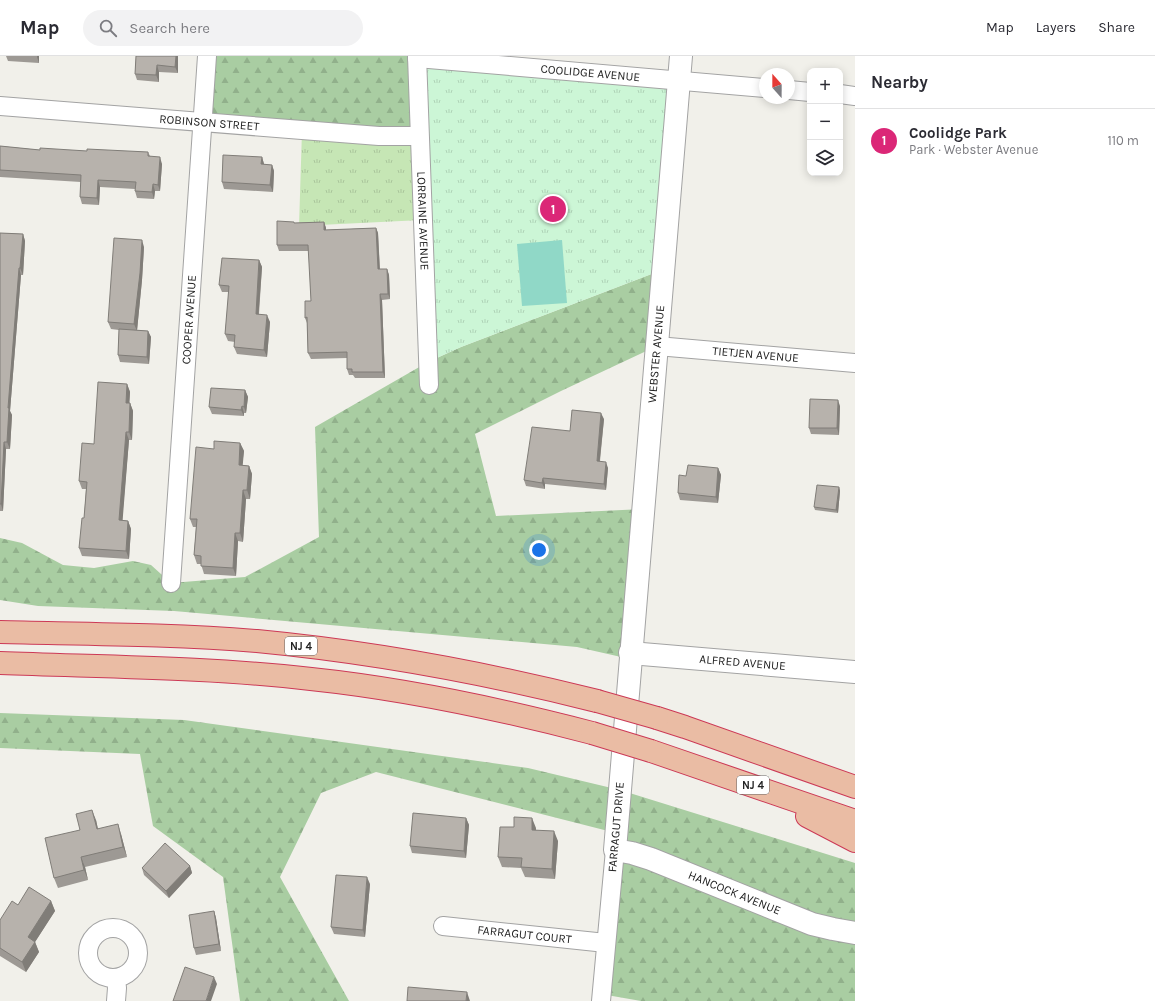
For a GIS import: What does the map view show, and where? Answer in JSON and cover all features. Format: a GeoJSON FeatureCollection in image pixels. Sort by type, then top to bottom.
{"type":"FeatureCollection","features":[{"type":"Feature","properties":{"kind":"highway","name":"NJ 4"},"geometry":{"type":"LineString","coordinates":[[0,632],[182,637],[257,641],[334,650],[447,667],[522,682],[656,718],[855,787]]}},
{"type":"Feature","properties":{"kind":"highway","name":"NJ 4"},"geometry":{"type":"LineString","coordinates":[[0,663],[216,670],[312,679],[405,693],[492,709],[592,733],[651,751],[740,780],[855,821]]}},
{"type":"Feature","properties":{"kind":"highway"},"geometry":{"type":"LineString","coordinates":[[740,780],[855,841]]}},
{"type":"Feature","properties":{"kind":"street","name":"COOPER AVENUE"},"geometry":{"type":"LineString","coordinates":[[171,583],[202,123],[208,56]]}},
{"type":"Feature","properties":{"kind":"street","name":"WEBSTER AVENUE"},"geometry":{"type":"LineString","coordinates":[[630,652],[681,56]]}},
{"type":"Feature","properties":{"kind":"street","name":"COOLIDGE AVENUE"},"geometry":{"type":"LineString","coordinates":[[417,57],[759,87]]}},
{"type":"Feature","properties":{"kind":"street","name":"LORRAINE AVENUE"},"geometry":{"type":"LineString","coordinates":[[417,57],[429,385]]}},
{"type":"Feature","properties":{"kind":"street"},"geometry":{"type":"LineString","coordinates":[[795,91],[807,92]]}},
{"type":"Feature","properties":{"kind":"street"},"geometry":{"type":"LineString","coordinates":[[843,94],[855,96]]}},
{"type":"Feature","properties":{"kind":"street","name":"ROBINSON STREET"},"geometry":{"type":"LineString","coordinates":[[0,106],[379,136],[420,136]]}},
{"type":"Feature","properties":{"kind":"street","name":"TIETJEN AVENUE"},"geometry":{"type":"LineString","coordinates":[[657,346],[855,363]]}},
{"type":"Feature","properties":{"kind":"street","name":"ALFRED AVENUE"},"geometry":{"type":"LineString","coordinates":[[630,652],[855,672]]}},
{"type":"Feature","properties":{"kind":"street","name":"FARRAGUT DRIVE"},"geometry":{"type":"LineString","coordinates":[[601,1001],[615,850],[630,652]]}},
{"type":"Feature","properties":{"kind":"street","name":"HANCOCK AVENUE"},"geometry":{"type":"LineString","coordinates":[[615,850],[632,853],[650,859],[812,924],[855,933]]}},
{"type":"Feature","properties":{"kind":"street","name":"FARRAGUT COURT"},"geometry":{"type":"LineString","coordinates":[[443,926],[606,943]]}},
{"type":"Feature","properties":{"kind":"street"},"geometry":{"type":"LineString","coordinates":[[116,979],[116,1001]]}},
{"type":"Feature","properties":{"kind":"green space"},"geometry":{"type":"Polygon","coordinates":[[[207,56],[417,56],[419,136],[202,123],[207,56]]]}},
{"type":"Feature","properties":{"kind":"green space"},"geometry":{"type":"Polygon","coordinates":[[[417,58],[679,80],[662,270],[461,347],[428,362],[417,58]]]}},
{"type":"Feature","properties":{"kind":"green space"},"geometry":{"type":"Polygon","coordinates":[[[302,130],[419,136],[422,220],[299,226],[302,130]]]}},
{"type":"Feature","properties":{"kind":"green space"},"geometry":{"type":"Polygon","coordinates":[[[562,240],[567,303],[522,306],[517,244],[562,240]]]}},
{"type":"Feature","properties":{"kind":"green space"},"geometry":{"type":"Polygon","coordinates":[[[662,270],[657,346],[561,391],[475,434],[496,516],[643,509],[630,659],[577,647],[174,611],[38,606],[0,600],[0,538],[22,543],[63,565],[94,568],[133,561],[151,565],[171,583],[245,577],[319,537],[315,427],[428,362],[461,347],[662,270]]]}},
{"type":"Feature","properties":{"kind":"green space"},"geometry":{"type":"Polygon","coordinates":[[[0,713],[184,720],[528,768],[620,790],[855,863],[855,1001],[641,1001],[601,994],[616,833],[376,772],[321,793],[280,877],[349,1001],[240,1001],[223,877],[153,826],[140,754],[0,748],[0,713]]]}},
{"type":"Feature","properties":{"kind":"building"},"geometry":{"type":"Polygon","coordinates":[[[136,56],[176,56],[175,67],[157,65],[156,75],[135,74],[136,56]]]}},
{"type":"Feature","properties":{"kind":"building"},"geometry":{"type":"Polygon","coordinates":[[[0,146],[40,150],[40,148],[87,151],[87,149],[148,152],[148,156],[160,157],[158,185],[153,184],[152,192],[135,191],[136,182],[98,180],[97,198],[80,197],[81,175],[0,170],[0,146]]]}},
{"type":"Feature","properties":{"kind":"building"},"geometry":{"type":"Polygon","coordinates":[[[223,155],[262,157],[261,164],[272,165],[270,185],[222,182],[223,155]]]}},
{"type":"Feature","properties":{"kind":"building"},"geometry":{"type":"Polygon","coordinates":[[[277,221],[294,223],[324,222],[324,230],[376,228],[378,269],[387,269],[388,294],[380,294],[383,372],[352,372],[352,369],[347,369],[347,352],[308,353],[305,301],[311,301],[308,245],[277,245],[277,221]]]}},
{"type":"Feature","properties":{"kind":"building"},"geometry":{"type":"Polygon","coordinates":[[[0,233],[23,234],[8,408],[7,442],[4,442],[1,504],[0,504],[0,233]]]}},
{"type":"Feature","properties":{"kind":"building"},"geometry":{"type":"Polygon","coordinates":[[[114,238],[142,240],[134,324],[108,322],[114,238]]]}},
{"type":"Feature","properties":{"kind":"building"},"geometry":{"type":"Polygon","coordinates":[[[222,258],[259,260],[256,314],[267,315],[264,350],[234,347],[235,335],[225,334],[229,286],[219,285],[222,258]]]}},
{"type":"Feature","properties":{"kind":"building"},"geometry":{"type":"Polygon","coordinates":[[[119,329],[148,331],[147,357],[118,355],[119,329]]]}},
{"type":"Feature","properties":{"kind":"building"},"geometry":{"type":"Polygon","coordinates":[[[98,382],[127,384],[126,403],[130,403],[129,432],[126,432],[119,520],[128,521],[126,551],[79,548],[82,518],[84,518],[87,482],[79,481],[82,443],[94,444],[98,382]]]}},
{"type":"Feature","properties":{"kind":"building"},"geometry":{"type":"Polygon","coordinates":[[[211,388],[245,390],[244,407],[242,406],[241,410],[209,407],[211,388]]]}},
{"type":"Feature","properties":{"kind":"building"},"geometry":{"type":"Polygon","coordinates":[[[810,399],[838,400],[837,428],[809,428],[810,399]]]}},
{"type":"Feature","properties":{"kind":"building"},"geometry":{"type":"Polygon","coordinates":[[[572,410],[601,413],[597,461],[606,462],[604,484],[543,478],[542,483],[524,480],[532,427],[570,431],[572,410]]]}},
{"type":"Feature","properties":{"kind":"building"},"geometry":{"type":"Polygon","coordinates":[[[214,441],[240,443],[239,465],[249,466],[247,490],[243,490],[240,533],[235,533],[233,568],[201,566],[201,556],[194,555],[197,519],[190,519],[196,447],[214,449],[214,441]]]}},
{"type":"Feature","properties":{"kind":"building"},"geometry":{"type":"Polygon","coordinates":[[[688,465],[718,468],[716,497],[678,493],[679,475],[686,476],[688,465]]]}},
{"type":"Feature","properties":{"kind":"building"},"geometry":{"type":"Polygon","coordinates":[[[817,485],[839,487],[836,510],[814,507],[817,485]]]}},
{"type":"Feature","properties":{"kind":"building"},"geometry":{"type":"Polygon","coordinates":[[[92,810],[97,829],[118,824],[123,847],[81,857],[84,870],[54,878],[45,838],[80,830],[76,814],[92,810]]]}},
{"type":"Feature","properties":{"kind":"building"},"geometry":{"type":"Polygon","coordinates":[[[413,813],[466,818],[464,851],[410,846],[413,813]]]}},
{"type":"Feature","properties":{"kind":"building"},"geometry":{"type":"Polygon","coordinates":[[[514,817],[532,818],[532,830],[554,831],[552,869],[521,867],[522,858],[498,857],[500,827],[514,827],[514,817]]]}},
{"type":"Feature","properties":{"kind":"building"},"geometry":{"type":"Polygon","coordinates":[[[165,843],[190,866],[166,891],[142,868],[165,843]]]}},
{"type":"Feature","properties":{"kind":"building"},"geometry":{"type":"Polygon","coordinates":[[[336,875],[367,877],[363,930],[331,927],[336,875]]]}},
{"type":"Feature","properties":{"kind":"building"},"geometry":{"type":"Polygon","coordinates":[[[29,887],[51,901],[28,937],[35,942],[22,962],[0,948],[0,920],[12,901],[18,905],[29,887]]]}},
{"type":"Feature","properties":{"kind":"building"},"geometry":{"type":"Polygon","coordinates":[[[214,911],[219,944],[194,948],[189,915],[214,911]]]}},
{"type":"Feature","properties":{"kind":"building"},"geometry":{"type":"Polygon","coordinates":[[[185,967],[214,977],[206,1001],[173,1001],[185,967]]]}},
{"type":"Feature","properties":{"kind":"building"},"geometry":{"type":"Polygon","coordinates":[[[408,987],[467,992],[466,1001],[407,1001],[408,987]]]}},
{"type":"Feature","properties":{"kind":"place","name":"Coolidge Park"},"geometry":{"type":"Point","coordinates":[553,209]}}]}
